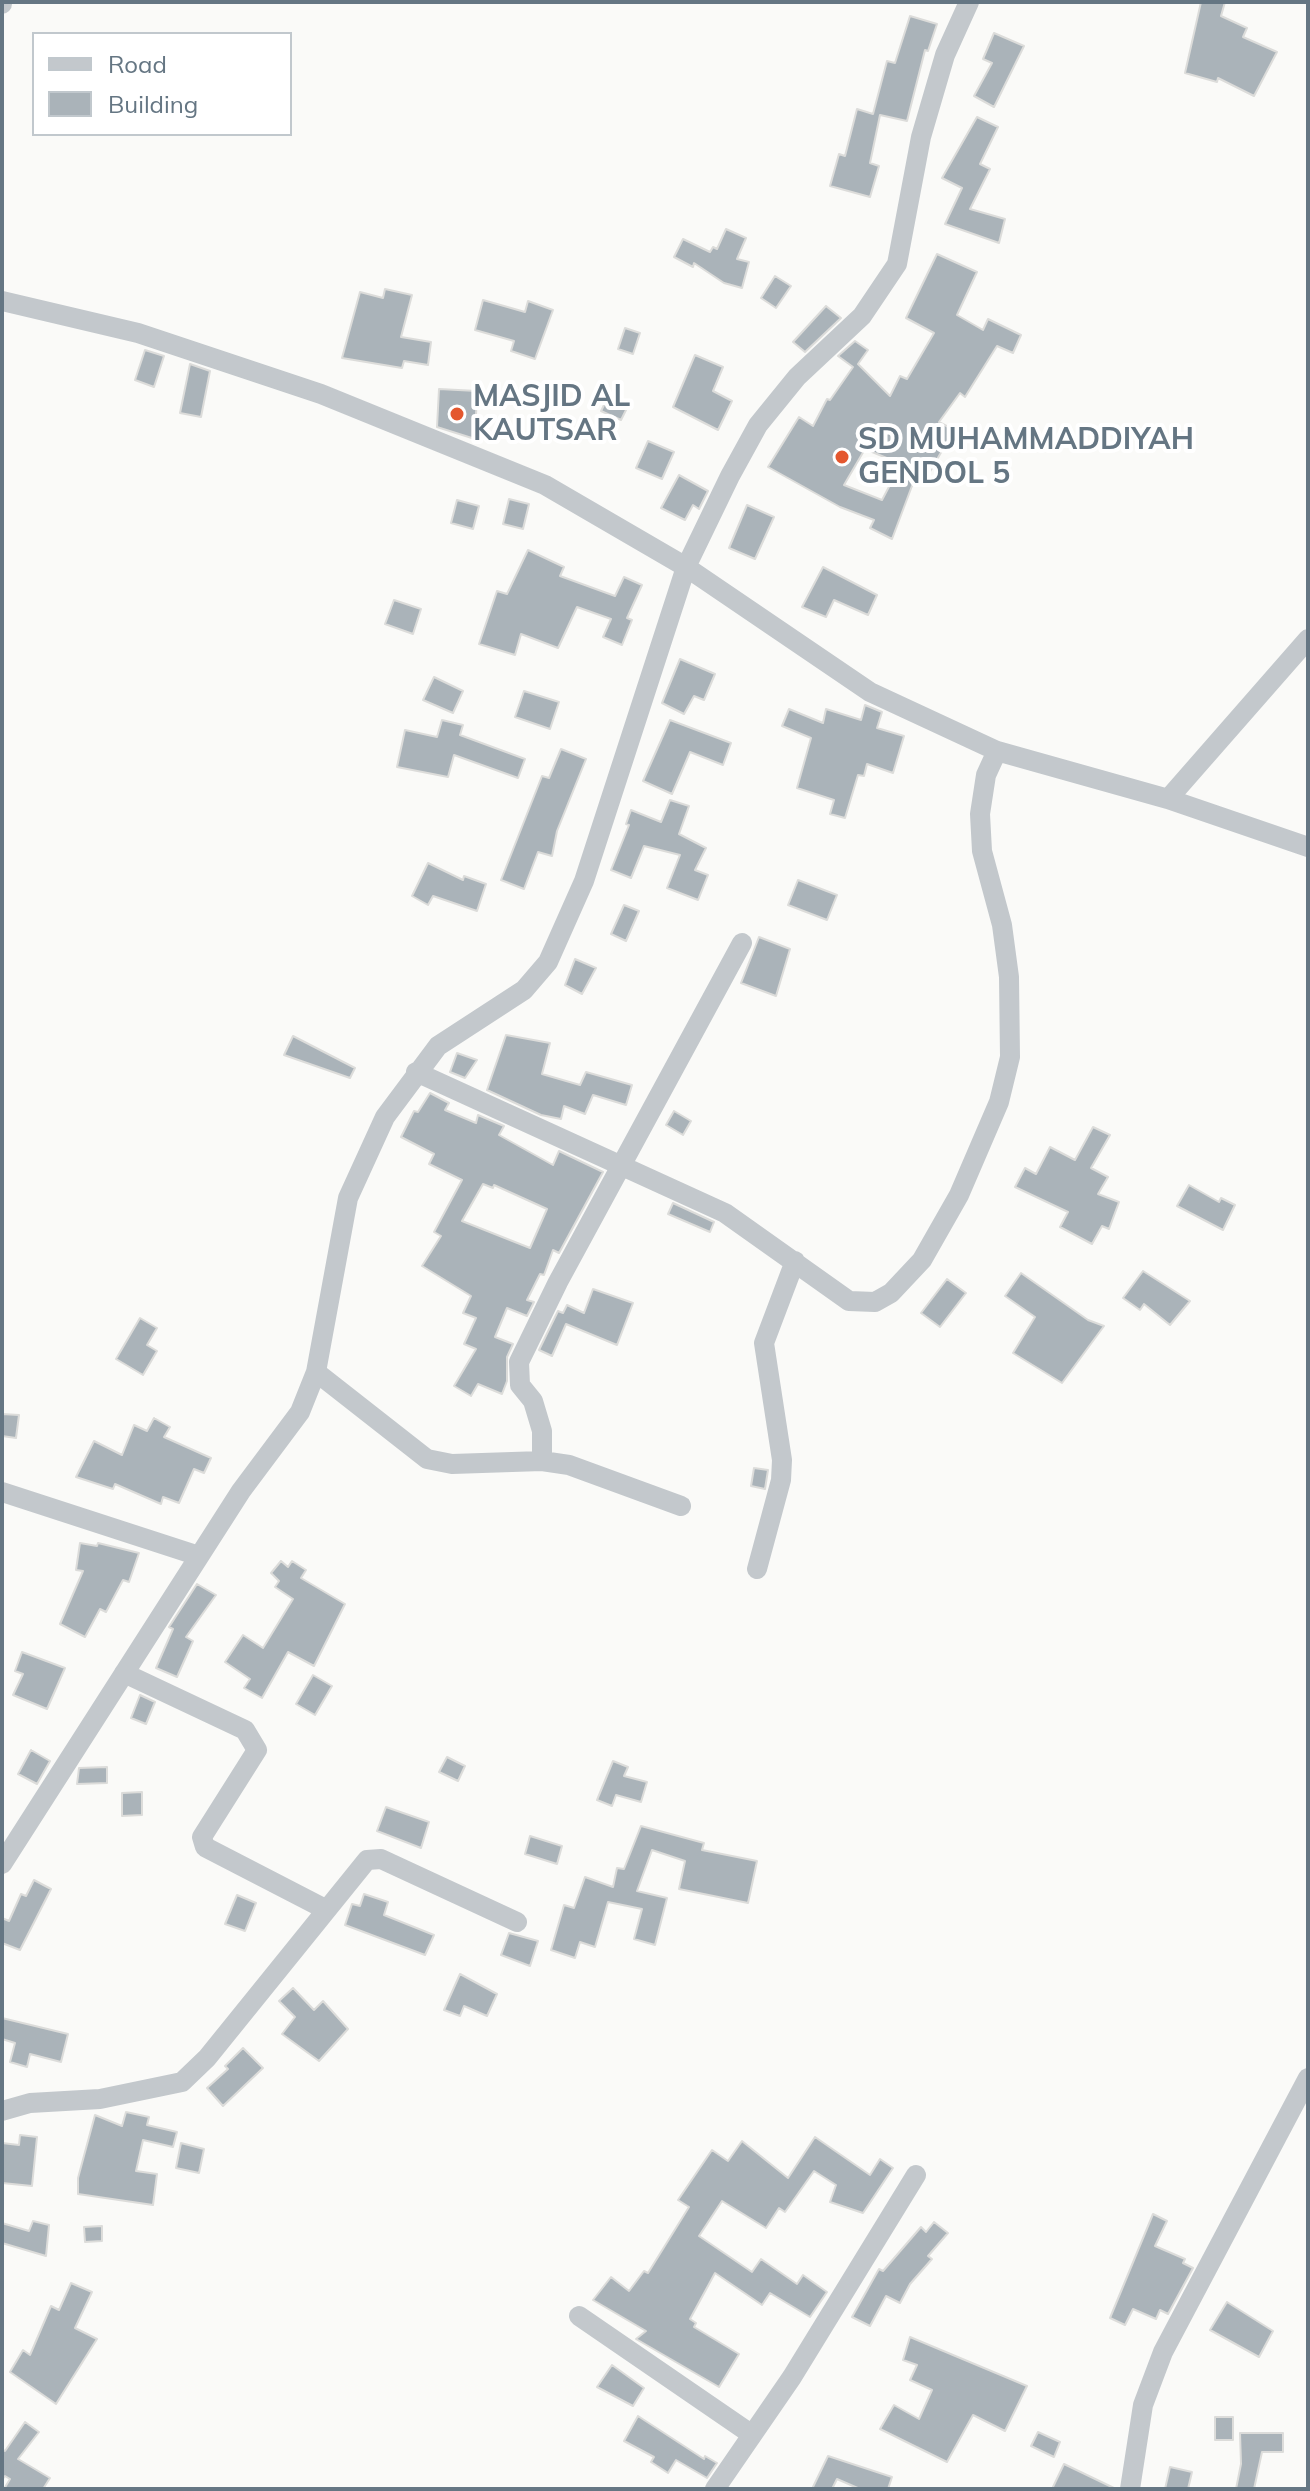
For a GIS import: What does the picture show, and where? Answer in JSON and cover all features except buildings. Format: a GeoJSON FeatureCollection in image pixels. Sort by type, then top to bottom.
{"type":"FeatureCollection","features":[{"type":"Feature","properties":{"kind":"street"},"geometry":{"type":"LineString","coordinates":[[2,1864],[241,1491],[300,1412],[316,1372],[348,1198],[368,1147],[416,1072],[438,1046],[524,990],[548,962],[584,881],[686,567],[758,425],[797,377],[862,316],[882,292],[897,264],[921,137],[945,55],[969,2]]}},
{"type":"Feature","properties":{"kind":"street"},"geometry":{"type":"LineString","coordinates":[[2,301],[138,333],[321,394],[545,485],[686,567],[788,640],[870,692],[997,751],[1168,799],[1308,847]]}},
{"type":"Feature","properties":{"kind":"street"},"geometry":{"type":"LineString","coordinates":[[1168,799],[1308,639]]}},
{"type":"Feature","properties":{"kind":"street"},"geometry":{"type":"LineString","coordinates":[[416,1072],[725,1213],[857,1303],[875,1302],[891,1293],[922,1260],[944,1221],[999,1102],[1010,1057],[1009,977],[1002,925],[982,851],[980,814],[986,775],[997,751]]}},
{"type":"Feature","properties":{"kind":"street"},"geometry":{"type":"LineString","coordinates":[[542,1461],[542,1431],[533,1401],[520,1385],[519,1362],[742,943]]}},
{"type":"Feature","properties":{"kind":"street"},"geometry":{"type":"LineString","coordinates":[[757,1569],[781,1480],[782,1460],[764,1343],[795,1261]]}},
{"type":"Feature","properties":{"kind":"street"},"geometry":{"type":"LineString","coordinates":[[316,1372],[427,1459],[452,1464],[542,1461],[569,1465],[681,1506]]}},
{"type":"Feature","properties":{"kind":"street"},"geometry":{"type":"LineString","coordinates":[[2,1492],[199,1556]]}},
{"type":"Feature","properties":{"kind":"street"},"geometry":{"type":"LineString","coordinates":[[124,1673],[245,1730],[257,1750],[202,1837],[205,1847],[325,1909]]}},
{"type":"Feature","properties":{"kind":"street"},"geometry":{"type":"LineString","coordinates":[[2,2111],[30,2103],[100,2099],[182,2082],[207,2058],[367,1860],[381,1859],[517,1922]]}},
{"type":"Feature","properties":{"kind":"street"},"geometry":{"type":"LineString","coordinates":[[1130,2489],[1143,2405],[1163,2352],[1308,2078]]}},
{"type":"Feature","properties":{"kind":"street"},"geometry":{"type":"LineString","coordinates":[[715,2489],[792,2377],[916,2175]]}},
{"type":"Feature","properties":{"kind":"street"},"geometry":{"type":"LineString","coordinates":[[579,2316],[751,2434]]}},
{"type":"Feature","properties":{"kind":"place","name":"MASJID AL KAUTSAR"},"geometry":{"type":"Point","coordinates":[457,414]}},
{"type":"Feature","properties":{"kind":"place","name":"SD MUHAMMADDIYAH GENDOL 5"},"geometry":{"type":"Point","coordinates":[842,457]}}]}
